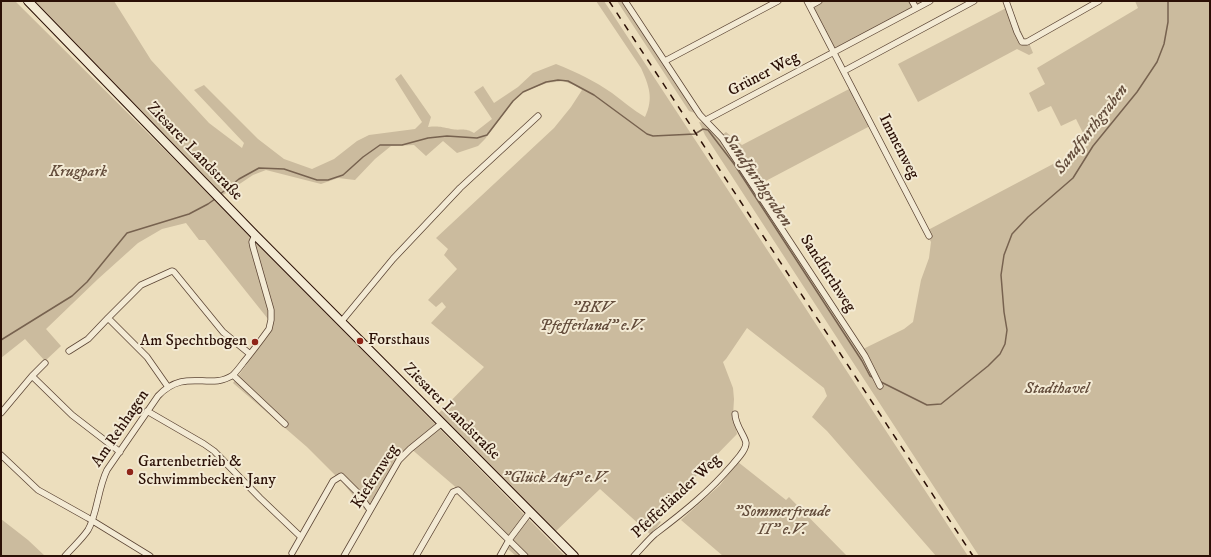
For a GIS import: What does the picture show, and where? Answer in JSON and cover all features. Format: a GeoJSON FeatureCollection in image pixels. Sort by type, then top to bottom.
{"type":"FeatureCollection","features":[{"type":"Feature","properties":{"kind":"main road","name":"Ziesarer Landstraße"},"geometry":{"type":"LineString","coordinates":[[28,1],[255,235],[574,556]]}},
{"type":"Feature","properties":{"kind":"street"},"geometry":{"type":"LineString","coordinates":[[665,61],[778,1]]}},
{"type":"Feature","properties":{"kind":"street","name":"Immenweg"},"geometry":{"type":"LineString","coordinates":[[819,1],[808,4],[929,236]]}},
{"type":"Feature","properties":{"kind":"street"},"geometry":{"type":"LineString","coordinates":[[912,1],[916,8]]}},
{"type":"Feature","properties":{"kind":"street"},"geometry":{"type":"LineString","coordinates":[[834,52],[930,1]]}},
{"type":"Feature","properties":{"kind":"street"},"geometry":{"type":"LineString","coordinates":[[844,71],[974,1]]}},
{"type":"Feature","properties":{"kind":"street"},"geometry":{"type":"LineString","coordinates":[[1008,2],[1017,32],[1022,42],[1027,42],[1098,1]]}},
{"type":"Feature","properties":{"kind":"street","name":"Sandfurthweg"},"geometry":{"type":"LineString","coordinates":[[627,2],[700,115],[722,138],[865,356],[880,386]]}},
{"type":"Feature","properties":{"kind":"street","name":"Grüner Weg"},"geometry":{"type":"LineString","coordinates":[[706,120],[834,52]]}},
{"type":"Feature","properties":{"kind":"street"},"geometry":{"type":"LineString","coordinates":[[341,322],[386,267],[450,199],[538,116]]}},
{"type":"Feature","properties":{"kind":"street"},"geometry":{"type":"LineString","coordinates":[[255,235],[252,242],[252,247],[268,298],[271,320],[269,329],[233,375],[285,424]]}},
{"type":"Feature","properties":{"kind":"street"},"geometry":{"type":"LineString","coordinates":[[69,351],[88,339],[141,285],[172,271],[223,332],[250,354]]}},
{"type":"Feature","properties":{"kind":"street"},"geometry":{"type":"LineString","coordinates":[[108,318],[147,357],[168,387]]}},
{"type":"Feature","properties":{"kind":"street"},"geometry":{"type":"LineString","coordinates":[[1,413],[45,363]]}},
{"type":"Feature","properties":{"kind":"street","name":"Am Rehhagen"},"geometry":{"type":"LineString","coordinates":[[65,556],[88,529],[92,521],[104,477],[158,396],[168,387],[184,380],[218,380],[233,375]]}},
{"type":"Feature","properties":{"kind":"street"},"geometry":{"type":"LineString","coordinates":[[32,376],[72,415],[120,452]]}},
{"type":"Feature","properties":{"kind":"street"},"geometry":{"type":"LineString","coordinates":[[147,411],[214,451],[301,537]]}},
{"type":"Feature","properties":{"kind":"street","name":"Pfefferländer Weg"},"geometry":{"type":"LineString","coordinates":[[634,556],[654,535],[711,489],[737,459],[746,444],[737,425],[735,414]]}},
{"type":"Feature","properties":{"kind":"street","name":"Kiefernweg"},"geometry":{"type":"LineString","coordinates":[[344,556],[404,454],[442,423]]}},
{"type":"Feature","properties":{"kind":"street"},"geometry":{"type":"LineString","coordinates":[[1,456],[38,490],[150,556]]}},
{"type":"Feature","properties":{"kind":"street"},"geometry":{"type":"LineString","coordinates":[[292,553],[333,481],[341,476],[358,493],[370,510]]}},
{"type":"Feature","properties":{"kind":"street"},"geometry":{"type":"LineString","coordinates":[[416,556],[453,492],[458,490],[525,556]]}},
{"type":"Feature","properties":{"kind":"street"},"geometry":{"type":"LineString","coordinates":[[500,556],[509,540],[530,512]]}},
{"type":"Feature","properties":{"kind":"green space","name":"Krugpark"},"geometry":{"type":"Polygon","coordinates":[[[1,1],[15,1],[183,168],[565,556],[516,556],[508,549],[512,542],[459,490],[409,447],[365,510],[343,483],[307,447],[233,383],[269,334],[268,319],[205,240],[199,240],[186,223],[162,229],[138,243],[46,329],[61,346],[45,361],[25,339],[1,358],[1,1]]]}},
{"type":"Feature","properties":{"kind":"green space"},"geometry":{"type":"Polygon","coordinates":[[[33,1],[114,1],[151,60],[209,123],[242,148],[244,143],[194,90],[204,85],[258,139],[284,159],[312,169],[334,159],[357,141],[369,135],[415,129],[422,122],[395,79],[401,74],[431,117],[428,127],[465,130],[474,133],[492,119],[474,92],[483,86],[494,103],[518,87],[533,73],[556,64],[599,85],[645,117],[650,98],[648,86],[641,68],[596,1],[604,1],[968,556],[936,556],[827,431],[812,417],[827,396],[824,388],[747,328],[723,362],[733,388],[733,416],[737,434],[657,516],[656,518],[661,522],[651,535],[600,489],[555,532],[438,414],[484,367],[431,323],[446,307],[442,302],[436,307],[428,300],[457,269],[444,255],[448,249],[436,238],[554,128],[571,107],[582,90],[574,85],[563,81],[547,83],[522,92],[478,146],[457,153],[443,141],[426,156],[414,145],[391,146],[375,159],[355,180],[338,178],[321,184],[266,170],[253,175],[223,195],[33,1]]]}},
{"type":"Feature","properties":{"kind":"green space"},"geometry":{"type":"Polygon","coordinates":[[[617,1],[623,1],[695,113],[689,111],[617,1]]]}},
{"type":"Feature","properties":{"kind":"green space"},"geometry":{"type":"Polygon","coordinates":[[[809,1],[927,1],[835,48],[809,1]]]}},
{"type":"Feature","properties":{"kind":"green space","name":"Stadthavel"},"geometry":{"type":"Polygon","coordinates":[[[1135,1],[1210,1],[1210,556],[979,556],[705,135],[699,122],[706,123],[719,137],[859,351],[904,329],[913,322],[921,280],[929,258],[931,242],[926,232],[928,230],[1089,145],[1076,119],[1061,126],[1051,106],[1038,112],[1029,93],[1045,84],[1037,68],[1138,8],[1135,1]]]}},
{"type":"Feature","properties":{"kind":"green space"},"geometry":{"type":"Polygon","coordinates":[[[1010,6],[1024,38],[1029,43],[1033,53],[1029,55],[1017,49],[918,102],[898,64],[1010,6]]]}},
{"type":"Feature","properties":{"kind":"green space"},"geometry":{"type":"Polygon","coordinates":[[[851,88],[870,126],[760,184],[771,207],[722,135],[726,132],[742,145],[851,88]]]}},
{"type":"Feature","properties":{"kind":"green space","name":"\"Sommerfreude II\" e.V."},"geometry":{"type":"Polygon","coordinates":[[[738,462],[786,500],[789,497],[847,556],[723,556],[681,520],[720,485],[738,462]]]}},
{"type":"Feature","properties":{"kind":"green space"},"geometry":{"type":"Polygon","coordinates":[[[1,519],[28,540],[45,556],[1,556],[1,519]]]}},
{"type":"Feature","properties":{"kind":"waterway","name":"Sandfurthgraben"},"geometry":{"type":"LineString","coordinates":[[879,381],[927,405],[941,404],[988,366],[1000,354],[1005,344],[1007,330],[1001,275],[1004,255],[1012,234],[1028,217],[1073,178],[1093,146],[1137,92],[1157,62],[1164,44],[1168,22],[1168,1]]}},
{"type":"Feature","properties":{"kind":"waterway","name":"Sandfurthgraben"},"geometry":{"type":"LineString","coordinates":[[219,195],[239,179],[259,168],[284,169],[317,180],[328,180],[343,175],[363,157],[380,145],[402,145],[428,138],[447,136],[477,138],[487,135],[513,101],[523,92],[546,82],[558,80],[568,81],[594,95],[647,134],[653,136],[695,134],[703,129],[708,130],[734,164],[862,361],[870,376],[874,378]]}},
{"type":"Feature","properties":{"kind":"waterway","name":"Sandfurthgraben"},"geometry":{"type":"LineString","coordinates":[[1,340],[72,296],[87,282],[127,233],[189,214],[215,199]]}},
{"type":"Feature","properties":{"kind":"railway"},"geometry":{"type":"LineString","coordinates":[[609,1],[973,556]]}},
{"type":"Feature","properties":{"kind":"place","name":"Forsthaus"},"geometry":{"type":"Point","coordinates":[360,341]}},
{"type":"Feature","properties":{"kind":"place","name":"Am Spechtbogen"},"geometry":{"type":"Point","coordinates":[255,342]}},
{"type":"Feature","properties":{"kind":"place","name":"Gartenbetrieb & Schwimmbecken Jany"},"geometry":{"type":"Point","coordinates":[130,472]}},
{"type":"Feature","properties":{"kind":"park label","name":"\"BKV Pfefferland\" e.V."},"geometry":{"type":"Point","coordinates":[592,318]}},
{"type":"Feature","properties":{"kind":"park label","name":"\"Glück Auf\" e.V."},"geometry":{"type":"Point","coordinates":[555,479]}}]}
